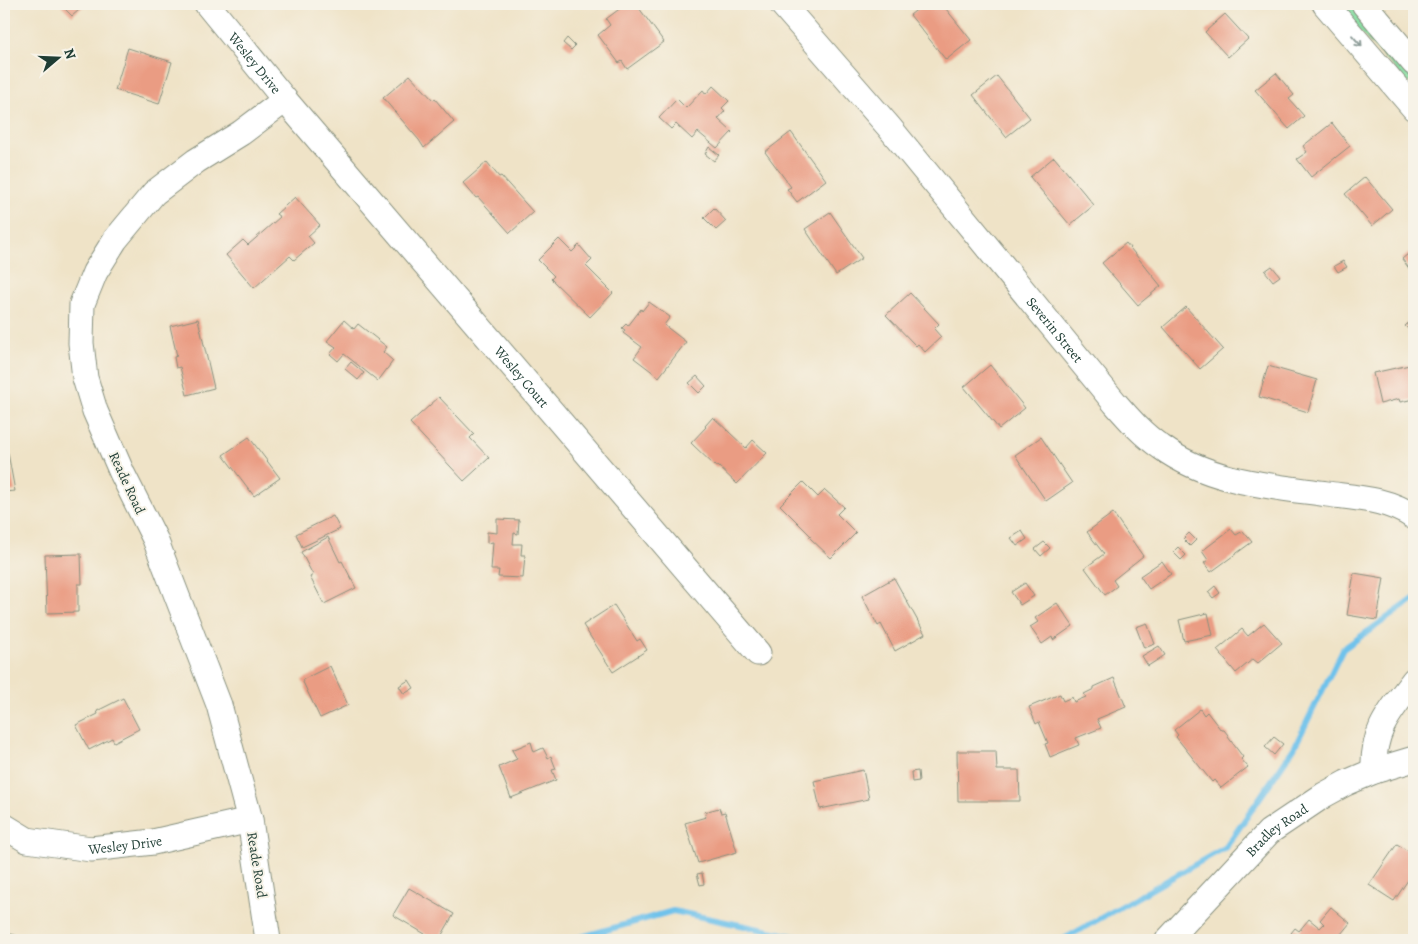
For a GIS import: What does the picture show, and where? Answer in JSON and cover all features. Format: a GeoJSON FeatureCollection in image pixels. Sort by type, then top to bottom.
{"type":"FeatureCollection","features":[{"type":"Feature","properties":{"kind":"street","name":"Wesley Drive"},"geometry":{"type":"LineString","coordinates":[[207,4],[285,100]]}},
{"type":"Feature","properties":{"kind":"street","name":"Severin Street"},"geometry":{"type":"LineString","coordinates":[[782,4],[889,127],[1114,403],[1137,428],[1155,443],[1190,465],[1214,474],[1270,486],[1374,500],[1405,510],[1414,517]]}},
{"type":"Feature","properties":{"kind":"street"},"geometry":{"type":"LineString","coordinates":[[1325,4],[1412,101]]}},
{"type":"Feature","properties":{"kind":"street"},"geometry":{"type":"LineString","coordinates":[[1364,4],[1414,63]]}},
{"type":"Feature","properties":{"kind":"street","name":"Wesley Court"},"geometry":{"type":"LineString","coordinates":[[285,100],[758,653]]}},
{"type":"Feature","properties":{"kind":"street","name":"Reade Road"},"geometry":{"type":"LineString","coordinates":[[268,940],[250,820],[219,705],[154,539],[95,411],[85,378],[81,343],[82,304],[95,272],[115,240],[154,193],[196,161],[241,133],[285,100]]}},
{"type":"Feature","properties":{"kind":"street"},"geometry":{"type":"LineString","coordinates":[[1374,771],[1374,750],[1381,726],[1414,680]]}},
{"type":"Feature","properties":{"kind":"street","name":"Bradley Road"},"geometry":{"type":"LineString","coordinates":[[1168,940],[1270,832],[1324,795],[1346,783],[1374,771],[1414,759]]}},
{"type":"Feature","properties":{"kind":"street","name":"Wesley Drive"},"geometry":{"type":"LineString","coordinates":[[4,826],[27,840],[91,849],[153,842],[250,820]]}},
{"type":"Feature","properties":{"kind":"green space"},"geometry":{"type":"Polygon","coordinates":[[[1334,4],[1354,4],[1414,73],[1414,81],[1408,83],[1334,4]]]}},
{"type":"Feature","properties":{"kind":"building"},"geometry":{"type":"Polygon","coordinates":[[[60,4],[86,4],[72,16],[60,4]]]}},
{"type":"Feature","properties":{"kind":"building"},"geometry":{"type":"Polygon","coordinates":[[[626,4],[636,4],[664,42],[627,69],[622,61],[619,63],[598,35],[610,25],[606,19],[626,4]]]}},
{"type":"Feature","properties":{"kind":"building"},"geometry":{"type":"Polygon","coordinates":[[[924,4],[942,4],[971,40],[946,60],[910,15],[924,4]]]}},
{"type":"Feature","properties":{"kind":"building"},"geometry":{"type":"Polygon","coordinates":[[[1225,14],[1248,39],[1228,57],[1205,32],[1225,14]]]}},
{"type":"Feature","properties":{"kind":"building"},"geometry":{"type":"Polygon","coordinates":[[[567,38],[575,46],[571,50],[563,43],[567,38]]]}},
{"type":"Feature","properties":{"kind":"building"},"geometry":{"type":"Polygon","coordinates":[[[128,48],[172,62],[159,104],[115,90],[128,48]]]}},
{"type":"Feature","properties":{"kind":"building"},"geometry":{"type":"Polygon","coordinates":[[[1276,73],[1294,95],[1289,99],[1304,116],[1289,129],[1255,90],[1276,73]]]}},
{"type":"Feature","properties":{"kind":"building"},"geometry":{"type":"Polygon","coordinates":[[[410,75],[433,100],[435,99],[454,122],[424,148],[383,98],[410,75]]]}},
{"type":"Feature","properties":{"kind":"building"},"geometry":{"type":"Polygon","coordinates":[[[997,76],[1030,118],[1006,137],[973,95],[997,76]]]}},
{"type":"Feature","properties":{"kind":"building"},"geometry":{"type":"Polygon","coordinates":[[[713,86],[729,101],[722,108],[725,111],[718,119],[732,132],[717,148],[698,132],[692,139],[676,124],[671,129],[659,118],[677,99],[686,108],[703,90],[706,94],[713,86]]]}},
{"type":"Feature","properties":{"kind":"building"},"geometry":{"type":"Polygon","coordinates":[[[1332,123],[1350,146],[1311,177],[1297,159],[1307,152],[1303,146],[1332,123]]]}},
{"type":"Feature","properties":{"kind":"building"},"geometry":{"type":"Polygon","coordinates":[[[791,132],[826,180],[797,202],[787,189],[791,187],[765,152],[791,132]]]}},
{"type":"Feature","properties":{"kind":"building"},"geometry":{"type":"Polygon","coordinates":[[[709,147],[719,155],[714,161],[705,154],[709,147]]]}},
{"type":"Feature","properties":{"kind":"building"},"geometry":{"type":"Polygon","coordinates":[[[1054,157],[1094,205],[1070,225],[1030,177],[1054,157]]]}},
{"type":"Feature","properties":{"kind":"building"},"geometry":{"type":"Polygon","coordinates":[[[487,162],[533,212],[510,233],[463,183],[487,162]]]}},
{"type":"Feature","properties":{"kind":"building"},"geometry":{"type":"Polygon","coordinates":[[[1365,177],[1392,209],[1372,226],[1345,194],[1365,177]]]}},
{"type":"Feature","properties":{"kind":"building"},"geometry":{"type":"Polygon","coordinates":[[[295,197],[320,225],[308,236],[314,243],[294,260],[290,256],[254,288],[226,255],[243,240],[248,245],[280,217],[276,214],[295,197]]]}},
{"type":"Feature","properties":{"kind":"building"},"geometry":{"type":"Polygon","coordinates":[[[714,208],[726,221],[716,230],[704,218],[714,208]]]}},
{"type":"Feature","properties":{"kind":"building"},"geometry":{"type":"Polygon","coordinates":[[[830,212],[862,258],[836,275],[805,229],[830,212]]]}},
{"type":"Feature","properties":{"kind":"building"},"geometry":{"type":"Polygon","coordinates":[[[559,239],[572,252],[579,245],[592,260],[586,266],[613,293],[590,317],[551,279],[554,276],[538,260],[559,239]]]}},
{"type":"Feature","properties":{"kind":"building"},"geometry":{"type":"Polygon","coordinates":[[[1126,243],[1161,286],[1138,305],[1102,263],[1126,243]]]}},
{"type":"Feature","properties":{"kind":"building"},"geometry":{"type":"Polygon","coordinates":[[[1414,249],[1414,275],[1402,259],[1414,249]]]}},
{"type":"Feature","properties":{"kind":"building"},"geometry":{"type":"Polygon","coordinates":[[[1343,261],[1347,267],[1338,272],[1334,266],[1343,261]]]}},
{"type":"Feature","properties":{"kind":"building"},"geometry":{"type":"Polygon","coordinates":[[[1272,266],[1280,276],[1273,281],[1265,271],[1272,266]]]}},
{"type":"Feature","properties":{"kind":"building"},"geometry":{"type":"Polygon","coordinates":[[[910,293],[939,324],[934,329],[941,337],[925,352],[918,344],[916,346],[886,315],[910,293]]]}},
{"type":"Feature","properties":{"kind":"building"},"geometry":{"type":"Polygon","coordinates":[[[649,302],[670,317],[664,325],[686,342],[659,377],[634,358],[642,347],[623,333],[625,330],[622,328],[626,324],[628,326],[649,302]]]}},
{"type":"Feature","properties":{"kind":"building"},"geometry":{"type":"Polygon","coordinates":[[[1186,307],[1223,349],[1200,369],[1163,327],[1186,307]]]}},
{"type":"Feature","properties":{"kind":"building"},"geometry":{"type":"Polygon","coordinates":[[[1414,318],[1414,335],[1405,326],[1414,318]]]}},
{"type":"Feature","properties":{"kind":"building"},"geometry":{"type":"Polygon","coordinates":[[[198,319],[214,388],[187,395],[180,367],[176,368],[174,357],[177,356],[170,326],[198,319]]]}},
{"type":"Feature","properties":{"kind":"building"},"geometry":{"type":"Polygon","coordinates":[[[344,320],[354,329],[358,324],[387,347],[383,352],[393,361],[378,381],[344,354],[338,361],[330,354],[336,347],[327,341],[344,320]]]}},
{"type":"Feature","properties":{"kind":"building"},"geometry":{"type":"Polygon","coordinates":[[[351,362],[364,373],[358,380],[345,369],[351,362]]]}},
{"type":"Feature","properties":{"kind":"building"},"geometry":{"type":"Polygon","coordinates":[[[1414,364],[1414,399],[1400,402],[1399,399],[1380,404],[1373,373],[1414,364]]]}},
{"type":"Feature","properties":{"kind":"building"},"geometry":{"type":"Polygon","coordinates":[[[990,365],[1025,408],[999,429],[964,387],[990,365]]]}},
{"type":"Feature","properties":{"kind":"building"},"geometry":{"type":"Polygon","coordinates":[[[1268,366],[1317,380],[1308,412],[1259,397],[1268,366]]]}},
{"type":"Feature","properties":{"kind":"building"},"geometry":{"type":"Polygon","coordinates":[[[697,376],[706,386],[699,393],[689,383],[697,376]]]}},
{"type":"Feature","properties":{"kind":"building"},"geometry":{"type":"Polygon","coordinates":[[[439,397],[474,434],[470,438],[489,458],[464,481],[410,423],[439,397]]]}},
{"type":"Feature","properties":{"kind":"building"},"geometry":{"type":"Polygon","coordinates":[[[713,417],[746,448],[753,440],[767,453],[737,484],[691,443],[713,417]]]}},
{"type":"Feature","properties":{"kind":"building"},"geometry":{"type":"Polygon","coordinates":[[[249,437],[280,478],[254,496],[223,455],[249,437]]]}},
{"type":"Feature","properties":{"kind":"building"},"geometry":{"type":"Polygon","coordinates":[[[1041,437],[1072,483],[1046,501],[1015,455],[1041,437]]]}},
{"type":"Feature","properties":{"kind":"building"},"geometry":{"type":"Polygon","coordinates":[[[8,453],[15,491],[4,492],[4,454],[8,453]]]}},
{"type":"Feature","properties":{"kind":"building"},"geometry":{"type":"Polygon","coordinates":[[[803,482],[818,497],[825,490],[844,507],[837,514],[856,533],[831,558],[780,505],[803,482]]]}},
{"type":"Feature","properties":{"kind":"building"},"geometry":{"type":"Polygon","coordinates":[[[1113,513],[1143,556],[1113,580],[1117,586],[1105,595],[1085,568],[1104,554],[1087,532],[1113,513]]]}},
{"type":"Feature","properties":{"kind":"building"},"geometry":{"type":"Polygon","coordinates":[[[333,516],[340,529],[302,547],[296,534],[333,516]]]}},
{"type":"Feature","properties":{"kind":"building"},"geometry":{"type":"Polygon","coordinates":[[[497,519],[519,520],[518,534],[514,533],[513,544],[522,544],[521,555],[525,555],[523,578],[498,577],[499,570],[491,570],[493,542],[487,543],[487,532],[497,533],[497,519]]]}},
{"type":"Feature","properties":{"kind":"building"},"geometry":{"type":"Polygon","coordinates":[[[1231,529],[1236,535],[1243,531],[1252,542],[1211,572],[1204,563],[1208,560],[1202,551],[1231,529]]]}},
{"type":"Feature","properties":{"kind":"building"},"geometry":{"type":"Polygon","coordinates":[[[1022,531],[1027,539],[1017,546],[1011,538],[1022,531]]]}},
{"type":"Feature","properties":{"kind":"building"},"geometry":{"type":"Polygon","coordinates":[[[1189,533],[1196,540],[1190,546],[1183,539],[1189,533]]]}},
{"type":"Feature","properties":{"kind":"building"},"geometry":{"type":"Polygon","coordinates":[[[328,537],[340,562],[342,561],[356,588],[324,604],[310,577],[313,575],[301,552],[328,537]]]}},
{"type":"Feature","properties":{"kind":"building"},"geometry":{"type":"Polygon","coordinates":[[[1044,542],[1050,548],[1041,556],[1035,549],[1044,542]]]}},
{"type":"Feature","properties":{"kind":"building"},"geometry":{"type":"Polygon","coordinates":[[[1178,547],[1186,555],[1181,560],[1173,552],[1178,547]]]}},
{"type":"Feature","properties":{"kind":"building"},"geometry":{"type":"Polygon","coordinates":[[[81,554],[82,584],[78,584],[78,612],[47,613],[45,555],[81,554]]]}},
{"type":"Feature","properties":{"kind":"building"},"geometry":{"type":"Polygon","coordinates":[[[1162,561],[1171,574],[1149,589],[1140,576],[1162,561]]]}},
{"type":"Feature","properties":{"kind":"building"},"geometry":{"type":"Polygon","coordinates":[[[1354,573],[1384,578],[1377,620],[1347,615],[1354,573]]]}},
{"type":"Feature","properties":{"kind":"building"},"geometry":{"type":"Polygon","coordinates":[[[894,578],[925,634],[895,651],[881,624],[878,626],[862,596],[894,578]]]}},
{"type":"Feature","properties":{"kind":"building"},"geometry":{"type":"Polygon","coordinates":[[[1025,583],[1034,596],[1020,605],[1011,592],[1025,583]]]}},
{"type":"Feature","properties":{"kind":"building"},"geometry":{"type":"Polygon","coordinates":[[[1215,586],[1220,593],[1213,598],[1208,592],[1215,586]]]}},
{"type":"Feature","properties":{"kind":"building"},"geometry":{"type":"Polygon","coordinates":[[[1057,603],[1073,626],[1053,640],[1052,637],[1042,644],[1030,627],[1038,622],[1035,618],[1057,603]]]}},
{"type":"Feature","properties":{"kind":"building"},"geometry":{"type":"Polygon","coordinates":[[[614,605],[637,641],[640,639],[647,650],[613,672],[583,625],[614,605]]]}},
{"type":"Feature","properties":{"kind":"building"},"geometry":{"type":"Polygon","coordinates":[[[1208,613],[1213,635],[1184,641],[1179,620],[1208,613]]]}},
{"type":"Feature","properties":{"kind":"building"},"geometry":{"type":"Polygon","coordinates":[[[1147,623],[1155,644],[1144,648],[1136,627],[1147,623]]]}},
{"type":"Feature","properties":{"kind":"building"},"geometry":{"type":"Polygon","coordinates":[[[1264,623],[1282,643],[1258,663],[1253,659],[1236,673],[1217,650],[1242,629],[1248,636],[1264,623]]]}},
{"type":"Feature","properties":{"kind":"building"},"geometry":{"type":"Polygon","coordinates":[[[1159,646],[1165,655],[1148,666],[1142,656],[1159,646]]]}},
{"type":"Feature","properties":{"kind":"building"},"geometry":{"type":"Polygon","coordinates":[[[330,666],[348,705],[320,718],[302,680],[330,666]]]}},
{"type":"Feature","properties":{"kind":"building"},"geometry":{"type":"Polygon","coordinates":[[[1114,678],[1126,707],[1097,719],[1101,728],[1076,738],[1079,745],[1050,757],[1045,744],[1048,743],[1039,722],[1036,724],[1029,707],[1060,694],[1063,701],[1072,697],[1074,702],[1086,697],[1084,694],[1094,689],[1094,687],[1114,678]]]}},
{"type":"Feature","properties":{"kind":"building"},"geometry":{"type":"Polygon","coordinates":[[[409,680],[414,688],[404,694],[399,686],[409,680]]]}},
{"type":"Feature","properties":{"kind":"building"},"geometry":{"type":"Polygon","coordinates":[[[123,698],[139,729],[114,742],[112,738],[89,750],[76,725],[98,714],[97,711],[123,698]]]}},
{"type":"Feature","properties":{"kind":"building"},"geometry":{"type":"Polygon","coordinates":[[[1200,709],[1204,715],[1207,712],[1221,730],[1224,730],[1243,757],[1241,759],[1248,767],[1221,788],[1214,780],[1212,782],[1176,737],[1178,735],[1174,730],[1200,709]]]}},
{"type":"Feature","properties":{"kind":"building"},"geometry":{"type":"Polygon","coordinates":[[[1274,737],[1283,744],[1274,755],[1265,747],[1274,737]]]}},
{"type":"Feature","properties":{"kind":"building"},"geometry":{"type":"Polygon","coordinates":[[[531,742],[534,752],[543,748],[548,758],[551,756],[556,769],[552,770],[556,780],[511,798],[499,767],[517,759],[512,750],[531,742]]]}},
{"type":"Feature","properties":{"kind":"building"},"geometry":{"type":"Polygon","coordinates":[[[957,751],[996,751],[997,770],[1019,770],[1020,801],[958,801],[957,751]]]}},
{"type":"Feature","properties":{"kind":"building"},"geometry":{"type":"Polygon","coordinates":[[[863,770],[869,799],[820,809],[814,781],[863,770]]]}},
{"type":"Feature","properties":{"kind":"building"},"geometry":{"type":"Polygon","coordinates":[[[918,771],[919,781],[912,782],[911,772],[918,771]]]}},
{"type":"Feature","properties":{"kind":"building"},"geometry":{"type":"Polygon","coordinates":[[[719,808],[721,813],[725,812],[737,852],[698,863],[685,823],[706,817],[704,812],[719,808]]]}},
{"type":"Feature","properties":{"kind":"building"},"geometry":{"type":"Polygon","coordinates":[[[1397,844],[1414,855],[1414,871],[1394,901],[1369,885],[1397,844]]]}},
{"type":"Feature","properties":{"kind":"building"},"geometry":{"type":"Polygon","coordinates":[[[702,873],[704,884],[700,885],[697,874],[702,873]]]}},
{"type":"Feature","properties":{"kind":"building"},"geometry":{"type":"Polygon","coordinates":[[[409,888],[454,914],[439,940],[435,940],[393,915],[409,888]]]}},
{"type":"Feature","properties":{"kind":"building"},"geometry":{"type":"Polygon","coordinates":[[[1331,907],[1350,923],[1336,940],[1291,940],[1294,936],[1291,933],[1295,928],[1299,931],[1309,919],[1320,928],[1324,924],[1320,920],[1331,907]]]}},
{"type":"Feature","properties":{"kind":"building"},"geometry":{"type":"Polygon","coordinates":[[[11,934],[32,940],[10,940],[11,934]]]}},
{"type":"Feature","properties":{"kind":"waterway"},"geometry":{"type":"LineString","coordinates":[[1062,940],[1226,847],[1294,748],[1343,649],[1414,599]]}},
{"type":"Feature","properties":{"kind":"waterway"},"geometry":{"type":"LineString","coordinates":[[571,940],[673,911],[812,940]]}}]}
